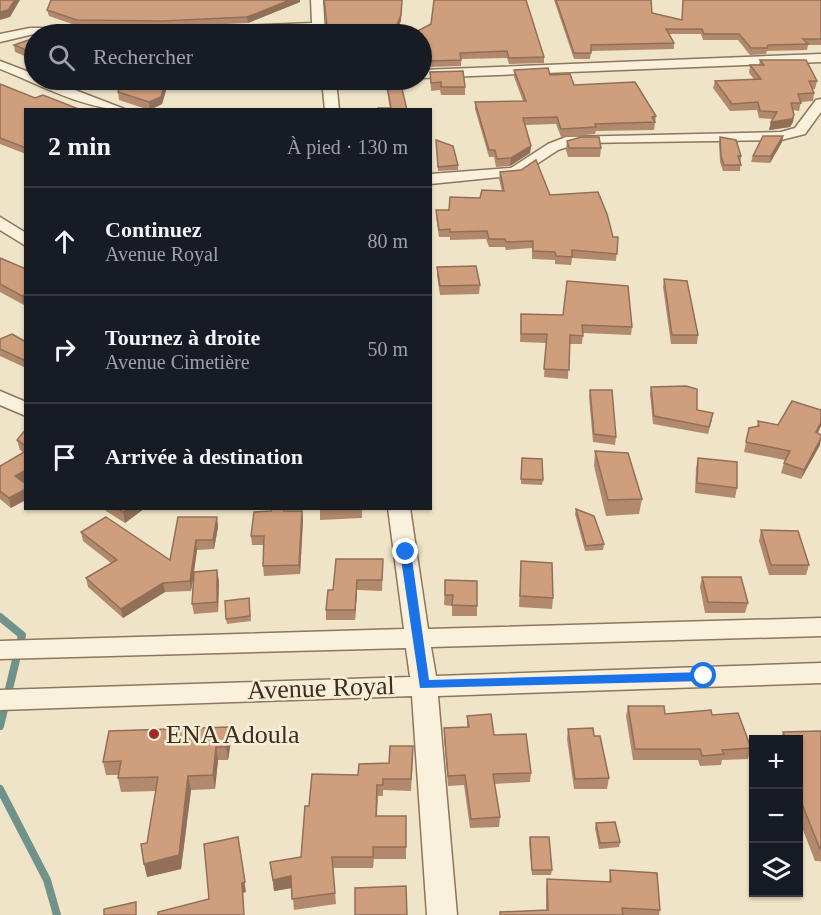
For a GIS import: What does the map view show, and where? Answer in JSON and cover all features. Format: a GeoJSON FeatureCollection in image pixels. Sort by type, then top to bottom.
{"type":"FeatureCollection","features":[{"type":"Feature","properties":{"kind":"street"},"geometry":{"type":"LineString","coordinates":[[317,0],[318,24]]}},
{"type":"Feature","properties":{"kind":"street"},"geometry":{"type":"LineString","coordinates":[[0,38],[24,33]]}},
{"type":"Feature","properties":{"kind":"street"},"geometry":{"type":"LineString","coordinates":[[432,74],[821,58]]}},
{"type":"Feature","properties":{"kind":"street"},"geometry":{"type":"LineString","coordinates":[[0,64],[24,74]]}},
{"type":"Feature","properties":{"kind":"street"},"geometry":{"type":"LineString","coordinates":[[66,90],[115,108]]}},
{"type":"Feature","properties":{"kind":"street"},"geometry":{"type":"LineString","coordinates":[[329,90],[330,108]]}},
{"type":"Feature","properties":{"kind":"street"},"geometry":{"type":"LineString","coordinates":[[432,178],[514,172],[553,147],[566,141],[580,139],[723,138],[793,134],[807,123],[821,103]]}},
{"type":"Feature","properties":{"kind":"street"},"geometry":{"type":"LineString","coordinates":[[0,222],[24,240]]}},
{"type":"Feature","properties":{"kind":"street"},"geometry":{"type":"LineString","coordinates":[[0,397],[24,409]]}},
{"type":"Feature","properties":{"kind":"street"},"geometry":{"type":"LineString","coordinates":[[399,510],[424,684],[442,915]]}},
{"type":"Feature","properties":{"kind":"street","name":"Avenue Royal"},"geometry":{"type":"LineString","coordinates":[[0,650],[821,627]]}},
{"type":"Feature","properties":{"kind":"street","name":"Avenue Royal"},"geometry":{"type":"LineString","coordinates":[[13,699],[821,673]]}},
{"type":"Feature","properties":{"kind":"building"},"geometry":{"type":"Polygon","coordinates":[[[0,0],[15,0],[8,10],[0,12],[0,0]]]}},
{"type":"Feature","properties":{"kind":"building"},"geometry":{"type":"Polygon","coordinates":[[[51,0],[290,0],[247,17],[162,21],[77,20],[47,10],[51,0]]]}},
{"type":"Feature","properties":{"kind":"building"},"geometry":{"type":"Polygon","coordinates":[[[324,0],[402,0],[401,15],[397,24],[327,24],[324,0]]]}},
{"type":"Feature","properties":{"kind":"building"},"geometry":{"type":"Polygon","coordinates":[[[434,0],[526,0],[544,57],[509,58],[507,51],[460,53],[461,60],[432,61],[431,24],[434,0]]]}},
{"type":"Feature","properties":{"kind":"building"},"geometry":{"type":"Polygon","coordinates":[[[556,0],[651,0],[652,13],[682,20],[683,0],[821,0],[821,39],[803,39],[808,44],[768,45],[767,48],[751,48],[739,34],[704,34],[702,29],[666,29],[674,43],[591,45],[591,53],[574,53],[556,0]]]}},
{"type":"Feature","properties":{"kind":"building"},"geometry":{"type":"Polygon","coordinates":[[[24,42],[24,49],[14,45],[24,42]]]}},
{"type":"Feature","properties":{"kind":"building"},"geometry":{"type":"Polygon","coordinates":[[[760,60],[806,60],[817,81],[809,81],[814,93],[798,94],[801,103],[791,103],[794,115],[792,119],[771,122],[777,112],[760,111],[758,102],[732,104],[715,81],[761,79],[750,65],[764,65],[760,60]]]}},
{"type":"Feature","properties":{"kind":"building"},"geometry":{"type":"Polygon","coordinates":[[[548,68],[550,75],[570,74],[574,85],[635,82],[656,116],[652,117],[655,122],[595,124],[596,127],[561,129],[557,117],[523,118],[531,146],[511,158],[497,159],[495,150],[489,150],[475,102],[526,101],[514,70],[548,68]]]}},
{"type":"Feature","properties":{"kind":"building"},"geometry":{"type":"Polygon","coordinates":[[[463,71],[465,87],[441,87],[441,82],[432,83],[432,72],[463,71]]]}},
{"type":"Feature","properties":{"kind":"building"},"geometry":{"type":"Polygon","coordinates":[[[0,84],[35,98],[43,95],[76,108],[24,108],[24,147],[0,138],[0,84]]]}},
{"type":"Feature","properties":{"kind":"building"},"geometry":{"type":"Polygon","coordinates":[[[119,90],[163,90],[161,97],[149,102],[118,92],[119,90]]]}},
{"type":"Feature","properties":{"kind":"building"},"geometry":{"type":"Polygon","coordinates":[[[388,90],[402,90],[407,108],[391,108],[388,90]]]}},
{"type":"Feature","properties":{"kind":"building"},"geometry":{"type":"Polygon","coordinates":[[[763,136],[783,136],[771,156],[753,156],[763,136]]]}},
{"type":"Feature","properties":{"kind":"building"},"geometry":{"type":"Polygon","coordinates":[[[581,137],[599,137],[601,148],[569,148],[567,141],[581,137]]]}},
{"type":"Feature","properties":{"kind":"building"},"geometry":{"type":"Polygon","coordinates":[[[720,137],[736,140],[741,165],[724,165],[720,137]]]}},
{"type":"Feature","properties":{"kind":"building"},"geometry":{"type":"Polygon","coordinates":[[[436,140],[453,146],[458,165],[438,167],[436,140]]]}},
{"type":"Feature","properties":{"kind":"building"},"geometry":{"type":"Polygon","coordinates":[[[536,160],[550,195],[598,192],[613,237],[618,237],[617,254],[572,250],[572,257],[556,256],[555,252],[533,251],[533,241],[506,242],[505,239],[489,239],[487,231],[439,230],[436,210],[449,210],[450,197],[480,198],[482,190],[504,191],[500,172],[521,170],[536,160]]]}},
{"type":"Feature","properties":{"kind":"building"},"geometry":{"type":"Polygon","coordinates":[[[0,258],[24,268],[24,295],[0,284],[0,258]]]}},
{"type":"Feature","properties":{"kind":"building"},"geometry":{"type":"Polygon","coordinates":[[[476,266],[480,285],[440,286],[437,267],[476,266]]]}},
{"type":"Feature","properties":{"kind":"building"},"geometry":{"type":"Polygon","coordinates":[[[664,279],[687,281],[698,335],[672,335],[664,279]]]}},
{"type":"Feature","properties":{"kind":"building"},"geometry":{"type":"Polygon","coordinates":[[[567,281],[628,286],[632,327],[582,325],[583,336],[570,335],[569,370],[544,369],[547,334],[521,334],[521,314],[563,315],[567,281]]]}},
{"type":"Feature","properties":{"kind":"building"},"geometry":{"type":"Polygon","coordinates":[[[12,334],[24,341],[24,360],[0,349],[0,339],[12,334]]]}},
{"type":"Feature","properties":{"kind":"building"},"geometry":{"type":"Polygon","coordinates":[[[686,386],[697,389],[697,410],[713,413],[709,427],[654,416],[651,387],[686,386]]]}},
{"type":"Feature","properties":{"kind":"building"},"geometry":{"type":"Polygon","coordinates":[[[590,390],[612,390],[616,437],[594,434],[590,390]]]}},
{"type":"Feature","properties":{"kind":"building"},"geometry":{"type":"Polygon","coordinates":[[[792,401],[821,410],[821,422],[816,432],[821,435],[821,438],[804,470],[784,463],[790,451],[746,442],[749,428],[759,426],[758,421],[778,425],[792,401]]]}},
{"type":"Feature","properties":{"kind":"building"},"geometry":{"type":"Polygon","coordinates":[[[24,431],[24,445],[17,440],[24,431]]]}},
{"type":"Feature","properties":{"kind":"building"},"geometry":{"type":"Polygon","coordinates":[[[595,451],[628,453],[642,499],[608,500],[595,451]]]}},
{"type":"Feature","properties":{"kind":"building"},"geometry":{"type":"Polygon","coordinates":[[[24,452],[24,471],[15,476],[24,483],[24,490],[9,498],[0,491],[0,466],[24,452]]]}},
{"type":"Feature","properties":{"kind":"building"},"geometry":{"type":"Polygon","coordinates":[[[522,458],[542,459],[543,480],[521,479],[522,458]]]}},
{"type":"Feature","properties":{"kind":"building"},"geometry":{"type":"Polygon","coordinates":[[[698,458],[737,462],[737,488],[697,483],[698,458]]]}},
{"type":"Feature","properties":{"kind":"building"},"geometry":{"type":"Polygon","coordinates":[[[576,509],[594,516],[604,544],[586,546],[576,509]]]}},
{"type":"Feature","properties":{"kind":"building"},"geometry":{"type":"Polygon","coordinates":[[[302,511],[299,565],[263,566],[264,536],[251,536],[254,512],[302,511]]]}},
{"type":"Feature","properties":{"kind":"building"},"geometry":{"type":"Polygon","coordinates":[[[106,517],[170,560],[178,517],[217,517],[213,540],[196,540],[190,581],[163,583],[121,609],[86,578],[117,560],[81,532],[106,517]]]}},
{"type":"Feature","properties":{"kind":"building"},"geometry":{"type":"Polygon","coordinates":[[[761,530],[798,531],[809,565],[771,565],[761,530]]]}},
{"type":"Feature","properties":{"kind":"building"},"geometry":{"type":"Polygon","coordinates":[[[336,559],[383,559],[382,580],[357,580],[355,610],[326,610],[328,590],[333,590],[336,559]]]}},
{"type":"Feature","properties":{"kind":"building"},"geometry":{"type":"Polygon","coordinates":[[[521,561],[552,563],[553,598],[520,596],[521,561]]]}},
{"type":"Feature","properties":{"kind":"building"},"geometry":{"type":"Polygon","coordinates":[[[217,570],[217,602],[192,604],[194,572],[217,570]]]}},
{"type":"Feature","properties":{"kind":"building"},"geometry":{"type":"Polygon","coordinates":[[[702,577],[741,577],[748,603],[708,602],[702,577]]]}},
{"type":"Feature","properties":{"kind":"building"},"geometry":{"type":"Polygon","coordinates":[[[445,580],[477,581],[477,606],[452,605],[453,595],[445,595],[445,580]]]}},
{"type":"Feature","properties":{"kind":"building"},"geometry":{"type":"Polygon","coordinates":[[[249,598],[250,616],[226,619],[225,601],[249,598]]]}},
{"type":"Feature","properties":{"kind":"building"},"geometry":{"type":"Polygon","coordinates":[[[628,706],[664,706],[665,714],[711,710],[712,715],[738,713],[749,743],[749,748],[722,750],[724,754],[702,756],[700,749],[635,749],[628,706]]]}},
{"type":"Feature","properties":{"kind":"building"},"geometry":{"type":"Polygon","coordinates":[[[491,714],[494,735],[526,734],[531,773],[493,774],[500,817],[471,819],[465,775],[448,776],[444,728],[469,727],[467,716],[491,714]]]}},
{"type":"Feature","properties":{"kind":"building"},"geometry":{"type":"Polygon","coordinates":[[[229,727],[226,747],[216,747],[213,775],[188,776],[179,855],[144,864],[141,844],[147,843],[158,777],[118,778],[121,761],[103,762],[109,731],[229,727]]]}},
{"type":"Feature","properties":{"kind":"building"},"geometry":{"type":"Polygon","coordinates":[[[593,728],[594,736],[600,736],[609,778],[575,779],[568,729],[593,728]]]}},
{"type":"Feature","properties":{"kind":"building"},"geometry":{"type":"Polygon","coordinates":[[[821,731],[821,849],[803,806],[803,735],[784,735],[783,732],[821,731]]]}},
{"type":"Feature","properties":{"kind":"building"},"geometry":{"type":"Polygon","coordinates":[[[390,746],[413,746],[411,779],[383,779],[383,785],[377,785],[376,816],[406,816],[406,847],[373,847],[373,857],[332,857],[335,893],[292,899],[291,876],[273,880],[270,862],[301,857],[305,806],[309,806],[312,774],[358,775],[359,764],[389,763],[390,746]]]}},
{"type":"Feature","properties":{"kind":"building"},"geometry":{"type":"Polygon","coordinates":[[[615,822],[620,842],[600,843],[596,823],[615,822]]]}},
{"type":"Feature","properties":{"kind":"building"},"geometry":{"type":"Polygon","coordinates":[[[238,837],[245,882],[242,883],[244,915],[158,915],[158,912],[209,899],[204,844],[238,837]]]}},
{"type":"Feature","properties":{"kind":"building"},"geometry":{"type":"Polygon","coordinates":[[[530,837],[549,837],[552,870],[532,870],[530,837]]]}},
{"type":"Feature","properties":{"kind":"building"},"geometry":{"type":"Polygon","coordinates":[[[610,870],[657,873],[660,910],[622,908],[623,915],[500,915],[500,912],[548,910],[547,879],[611,882],[610,870]]]}},
{"type":"Feature","properties":{"kind":"building"},"geometry":{"type":"Polygon","coordinates":[[[406,886],[407,915],[355,915],[355,888],[406,886]]]}},
{"type":"Feature","properties":{"kind":"building"},"geometry":{"type":"Polygon","coordinates":[[[136,902],[136,915],[104,915],[104,909],[136,902]]]}},
{"type":"Feature","properties":{"kind":"waterway"},"geometry":{"type":"LineString","coordinates":[[0,617],[22,635],[0,726]]}},
{"type":"Feature","properties":{"kind":"waterway"},"geometry":{"type":"LineString","coordinates":[[0,789],[47,880],[57,915]]}},
{"type":"Feature","properties":{"kind":"place","name":"ENA Adoula"},"geometry":{"type":"Point","coordinates":[154,734]}},
{"type":"Feature","properties":{"kind":"route"},"geometry":{"type":"LineString","coordinates":[[406,552],[424,684],[704,676]]}}]}
